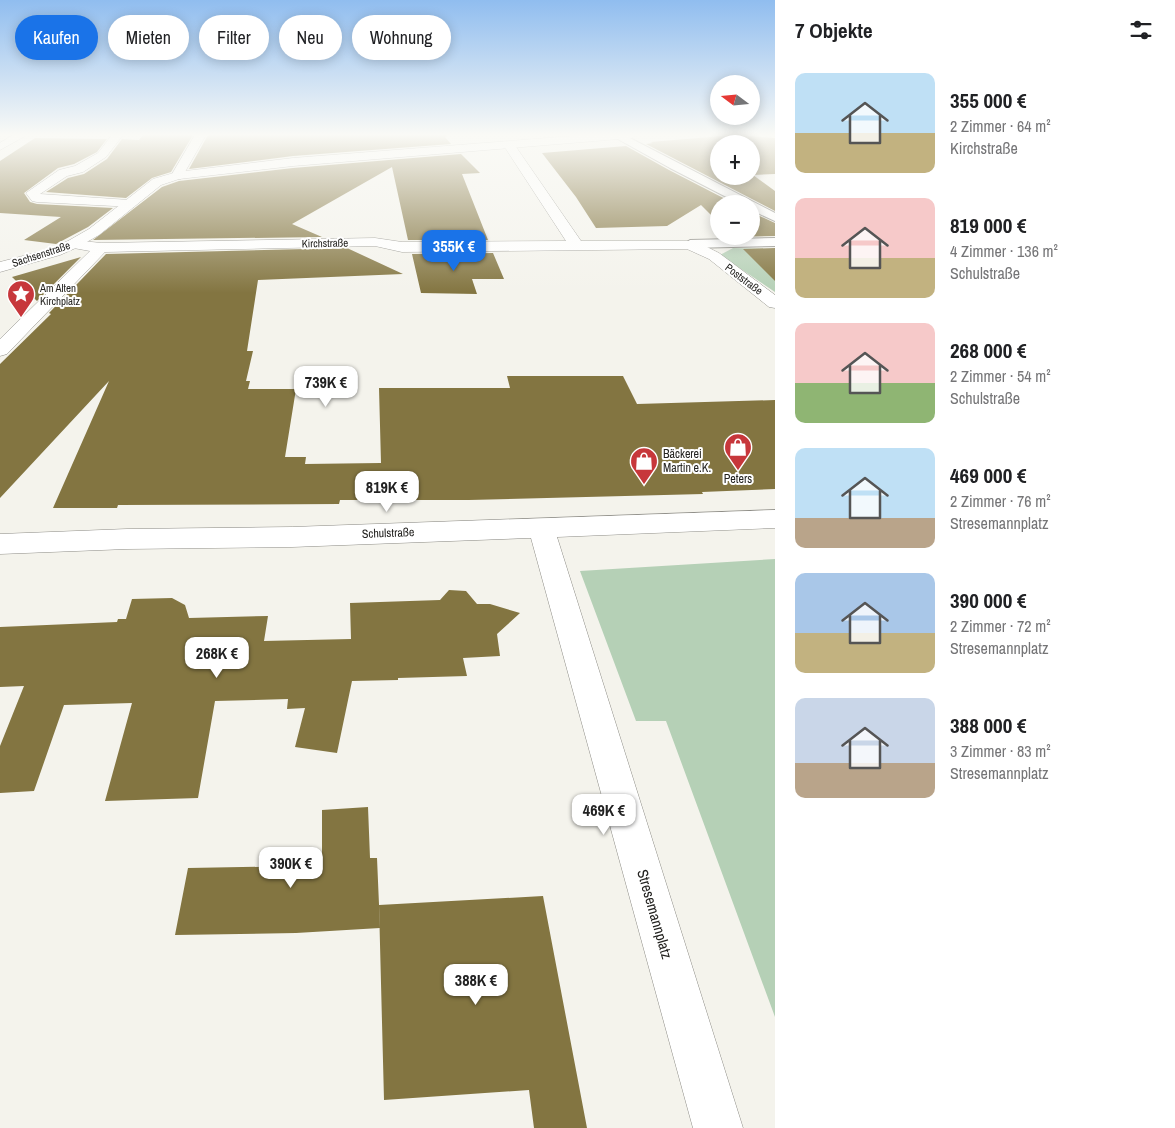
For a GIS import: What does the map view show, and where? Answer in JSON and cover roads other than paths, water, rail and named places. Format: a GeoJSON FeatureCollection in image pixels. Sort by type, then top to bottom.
{"type":"FeatureCollection","features":[{"type":"Feature","properties":{"kind":"street"},"geometry":{"type":"LineString","coordinates":[[40,188],[32,193],[36,198],[129,204]]}},
{"type":"Feature","properties":{"kind":"street","name":"Sachsenstraße"},"geometry":{"type":"LineString","coordinates":[[0,267],[55,252],[73,244],[94,232],[150,188]]}},
{"type":"Feature","properties":{"kind":"street"},"geometry":{"type":"LineString","coordinates":[[538,188],[576,244]]}},
{"type":"Feature","properties":{"kind":"street","name":"Kirchstraße"},"geometry":{"type":"LineString","coordinates":[[73,244],[101,248],[375,242],[402,247],[690,244],[714,256]]}},
{"type":"Feature","properties":{"kind":"street"},"geometry":{"type":"LineString","coordinates":[[0,350],[101,248]]}},
{"type":"Feature","properties":{"kind":"street","name":"Poststraße"},"geometry":{"type":"LineString","coordinates":[[714,256],[775,302]]}},
{"type":"Feature","properties":{"kind":"street","name":"Schulstraße"},"geometry":{"type":"LineString","coordinates":[[0,544],[775,519]]}},
{"type":"Feature","properties":{"kind":"street","name":"Stresemannplatz"},"geometry":{"type":"LineString","coordinates":[[541,528],[718,1128]]}},
{"type":"Feature","properties":{"kind":"lane"},"geometry":{"type":"LineString","coordinates":[[717,188],[732,195]]}},
{"type":"Feature","properties":{"kind":"lane"},"geometry":{"type":"LineString","coordinates":[[760,210],[775,218]]}},
{"type":"Feature","properties":{"kind":"lane","name":"Poststraße"},"geometry":{"type":"LineString","coordinates":[[690,244],[775,242]]}},
{"type":"Feature","properties":{"kind":"place","name":"Am Alten Kirchplatz"},"geometry":{"type":"Point","coordinates":[21,318]}},
{"type":"Feature","properties":{"kind":"place","name":"Peters"},"geometry":{"type":"Point","coordinates":[738,471]}},
{"type":"Feature","properties":{"kind":"place","name":"Bäckerei Martin e.K."},"geometry":{"type":"Point","coordinates":[644,485]}}]}
